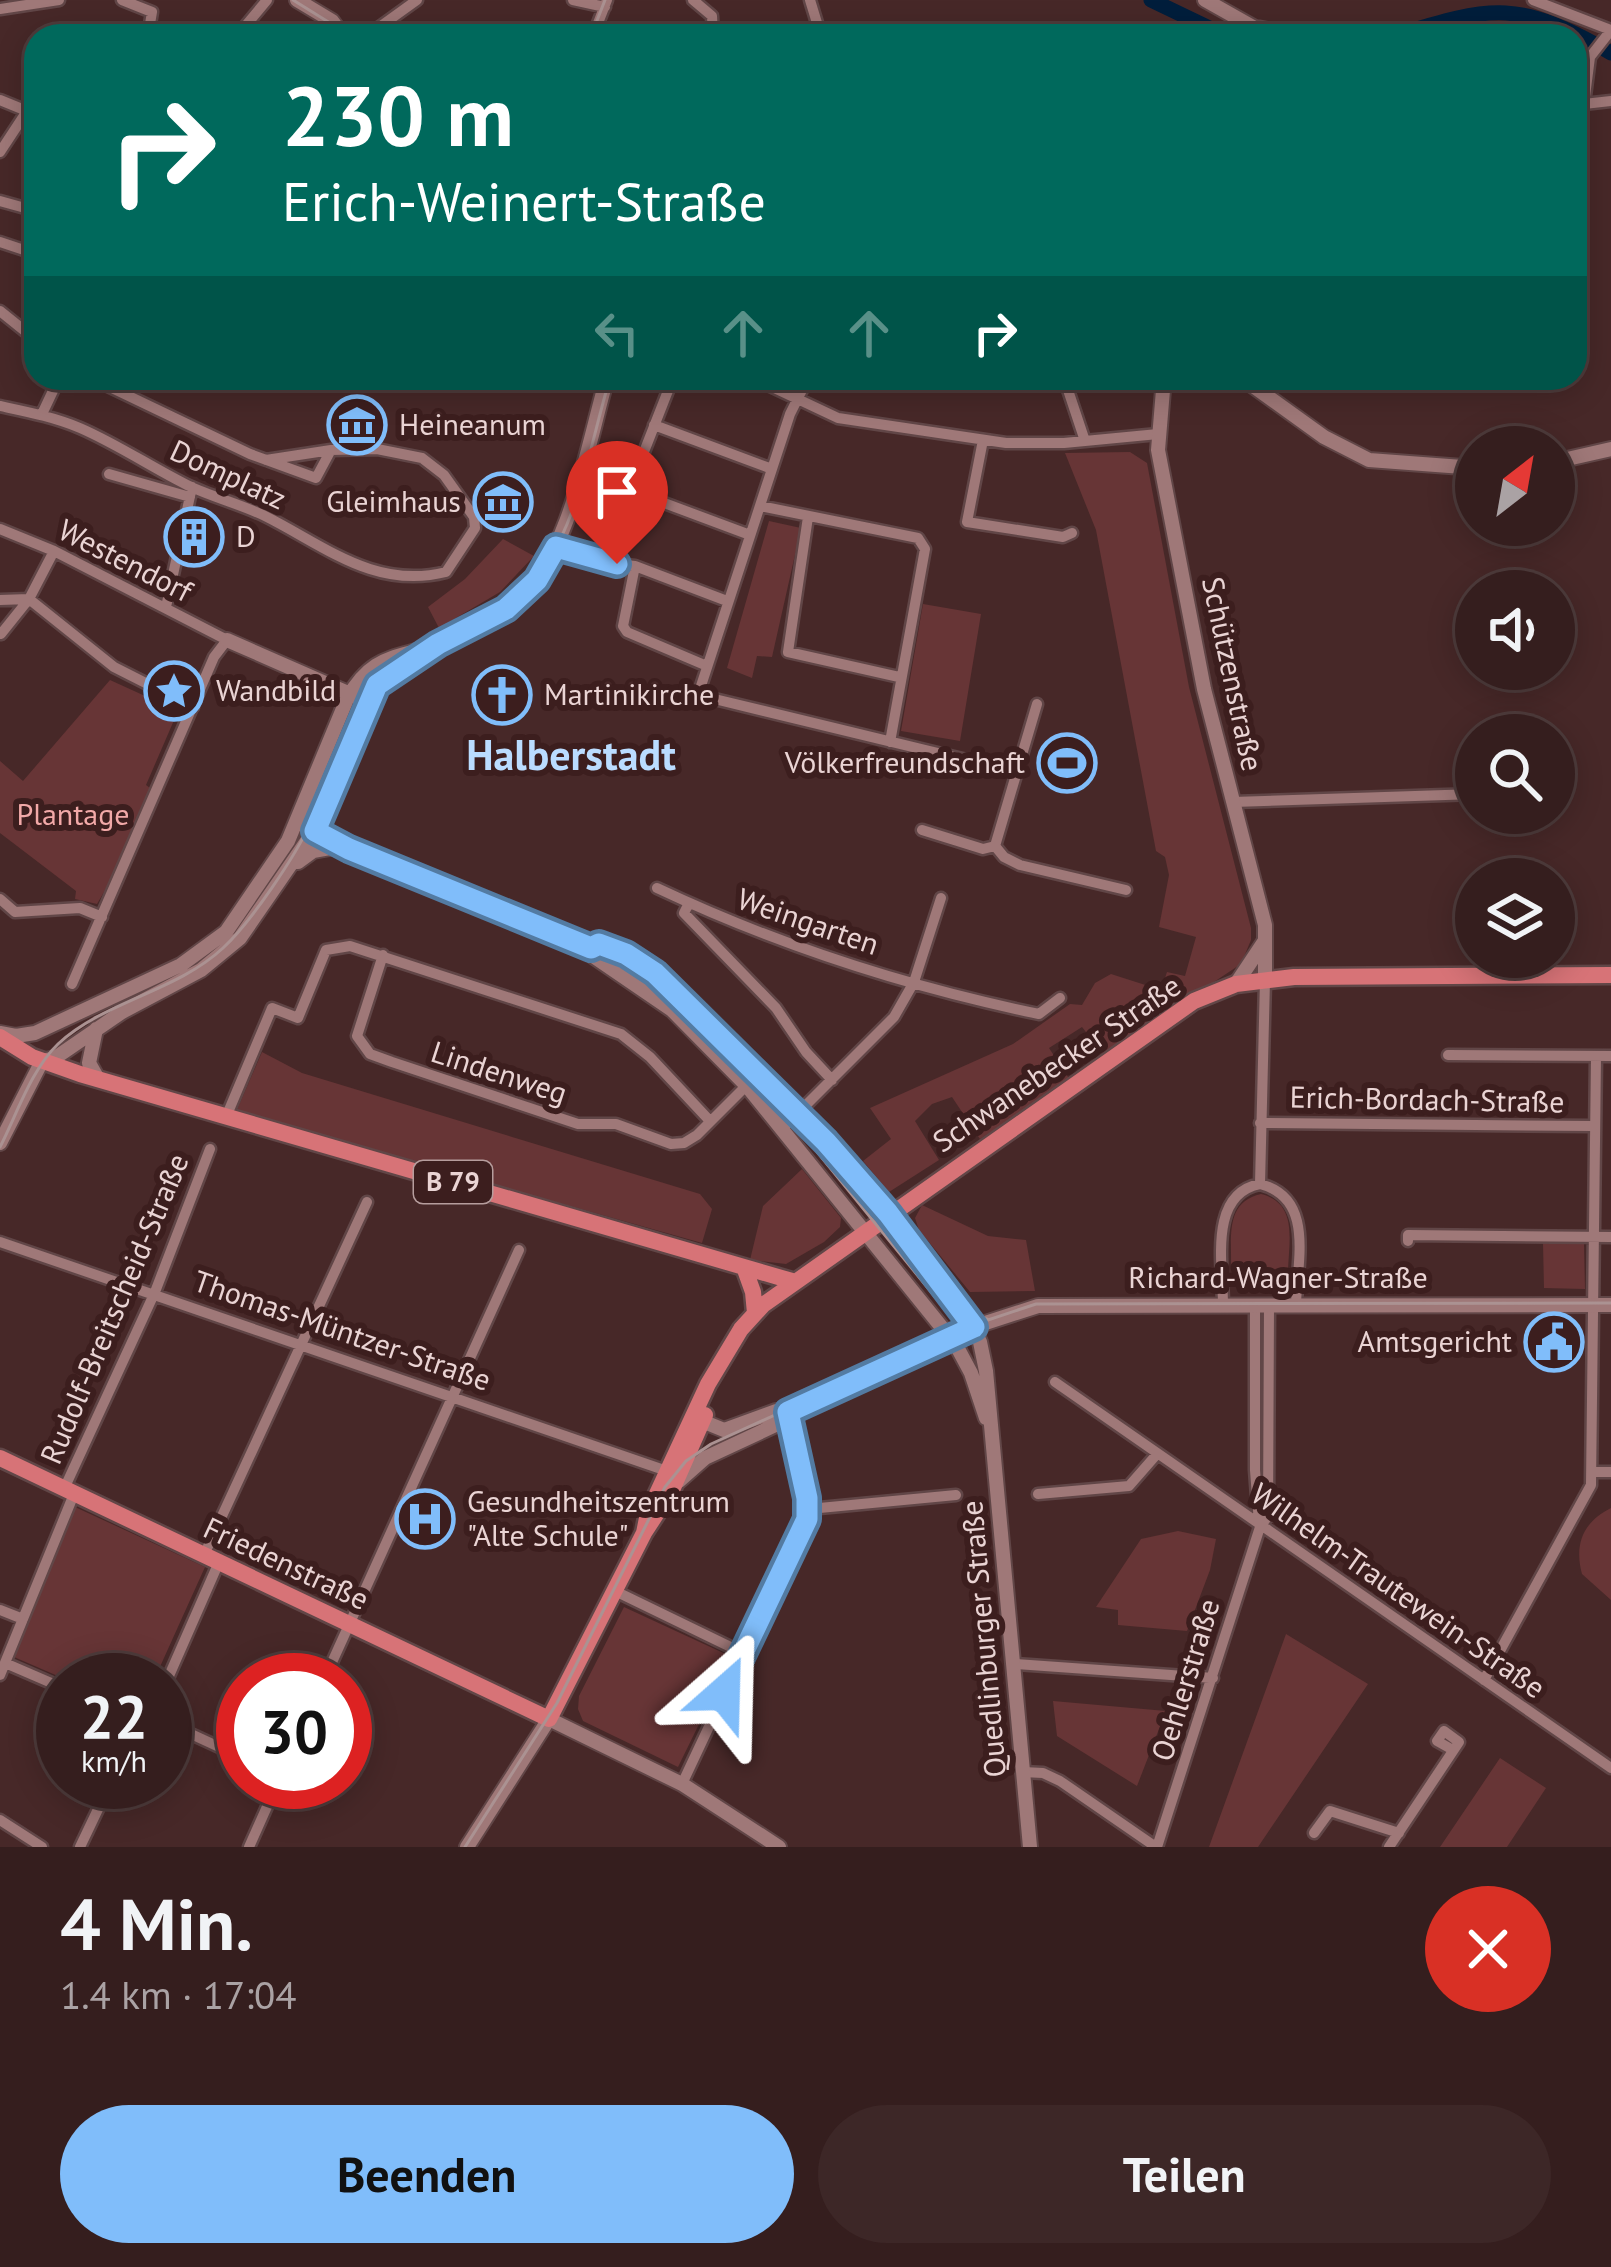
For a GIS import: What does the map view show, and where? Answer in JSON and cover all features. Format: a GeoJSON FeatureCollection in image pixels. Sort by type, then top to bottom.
{"type":"FeatureCollection","features":[{"type":"Feature","properties":{"kind":"main road","name":"Schwanebecker Straße"},"geometry":{"type":"LineString","coordinates":[[697,1419],[733,1340],[754,1313],[792,1281],[1194,1001],[1236,984],[1265,980],[1611,976]]}},
{"type":"Feature","properties":{"kind":"main road","name":"B 79"},"geometry":{"type":"LineString","coordinates":[[0,1035],[42,1061],[98,1079],[792,1281]]}},
{"type":"Feature","properties":{"kind":"main road"},"geometry":{"type":"LineString","coordinates":[[744,1267],[754,1313]]}},
{"type":"Feature","properties":{"kind":"main road"},"geometry":{"type":"LineString","coordinates":[[549,1719],[697,1419]]}},
{"type":"Feature","properties":{"kind":"main road"},"geometry":{"type":"LineString","coordinates":[[644,1533],[672,1490],[697,1419]]}},
{"type":"Feature","properties":{"kind":"main road","name":"Friedenstraße"},"geometry":{"type":"LineString","coordinates":[[0,1457],[549,1719]]}},
{"type":"Feature","properties":{"kind":"street"},"geometry":{"type":"LineString","coordinates":[[0,9],[59,0]]}},
{"type":"Feature","properties":{"kind":"street"},"geometry":{"type":"LineString","coordinates":[[122,0],[152,12],[150,24]]}},
{"type":"Feature","properties":{"kind":"street"},"geometry":{"type":"LineString","coordinates":[[247,24],[267,0]]}},
{"type":"Feature","properties":{"kind":"street"},"geometry":{"type":"LineString","coordinates":[[297,0],[334,24]]}},
{"type":"Feature","properties":{"kind":"street"},"geometry":{"type":"LineString","coordinates":[[384,24],[417,0]]}},
{"type":"Feature","properties":{"kind":"street"},"geometry":{"type":"LineString","coordinates":[[573,0],[606,3]]}},
{"type":"Feature","properties":{"kind":"street"},"geometry":{"type":"LineString","coordinates":[[693,0],[708,10],[711,24]]}},
{"type":"Feature","properties":{"kind":"street"},"geometry":{"type":"LineString","coordinates":[[1205,0],[1249,24]]}},
{"type":"Feature","properties":{"kind":"street"},"geometry":{"type":"LineString","coordinates":[[1533,0],[1609,32],[1591,57],[1587,73]]}},
{"type":"Feature","properties":{"kind":"street"},"geometry":{"type":"LineString","coordinates":[[0,152],[24,120]]}},
{"type":"Feature","properties":{"kind":"street"},"geometry":{"type":"LineString","coordinates":[[0,311],[24,330]]}},
{"type":"Feature","properties":{"kind":"street"},"geometry":{"type":"LineString","coordinates":[[42,414],[53,390]]}},
{"type":"Feature","properties":{"kind":"street","name":"Domplatz"},"geometry":{"type":"LineString","coordinates":[[117,390],[266,460],[316,478],[331,450]]}},
{"type":"Feature","properties":{"kind":"street"},"geometry":{"type":"LineString","coordinates":[[42,1061],[55,1058],[222,955],[248,928],[315,831],[367,702],[385,679],[438,644],[488,620],[537,580],[556,547],[604,390]]}},
{"type":"Feature","properties":{"kind":"street"},"geometry":{"type":"LineString","coordinates":[[617,564],[632,491],[668,390]]}},
{"type":"Feature","properties":{"kind":"street"},"geometry":{"type":"LineString","coordinates":[[779,390],[847,421],[983,440],[1041,444],[1158,434]]}},
{"type":"Feature","properties":{"kind":"street"},"geometry":{"type":"LineString","coordinates":[[801,390],[698,695],[1016,772]]}},
{"type":"Feature","properties":{"kind":"street"},"geometry":{"type":"LineString","coordinates":[[1068,390],[1085,441]]}},
{"type":"Feature","properties":{"kind":"street","name":"Schützenstraße"},"geometry":{"type":"LineString","coordinates":[[1163,390],[1158,434],[1204,689],[1266,938],[1265,980]]}},
{"type":"Feature","properties":{"kind":"street"},"geometry":{"type":"LineString","coordinates":[[1258,390],[1324,437],[1369,460],[1455,466]]}},
{"type":"Feature","properties":{"kind":"street","name":"Domplatz"},"geometry":{"type":"LineString","coordinates":[[0,406],[42,414],[84,430],[191,492]]}},
{"type":"Feature","properties":{"kind":"street"},"geometry":{"type":"LineString","coordinates":[[654,425],[772,469]]}},
{"type":"Feature","properties":{"kind":"street"},"geometry":{"type":"LineString","coordinates":[[983,440],[967,522],[1063,537],[1072,533]]}},
{"type":"Feature","properties":{"kind":"street","name":"Domplatz"},"geometry":{"type":"LineString","coordinates":[[110,473],[264,516],[345,562],[388,576],[422,578],[446,572],[475,529],[474,517],[452,486],[422,458],[377,449],[266,460]]}},
{"type":"Feature","properties":{"kind":"street"},"geometry":{"type":"LineString","coordinates":[[1575,457],[1611,449]]}},
{"type":"Feature","properties":{"kind":"street"},"geometry":{"type":"LineString","coordinates":[[632,491],[750,535]]}},
{"type":"Feature","properties":{"kind":"street"},"geometry":{"type":"LineString","coordinates":[[166,607],[191,492]]}},
{"type":"Feature","properties":{"kind":"street"},"geometry":{"type":"LineString","coordinates":[[760,506],[918,538],[926,549],[890,742]]}},
{"type":"Feature","properties":{"kind":"street"},"geometry":{"type":"LineString","coordinates":[[808,517],[788,652],[899,677]]}},
{"type":"Feature","properties":{"kind":"street","name":"Westendorf"},"geometry":{"type":"LineString","coordinates":[[0,529],[54,551],[227,640]]}},
{"type":"Feature","properties":{"kind":"street"},"geometry":{"type":"LineString","coordinates":[[556,547],[635,566],[727,601]]}},
{"type":"Feature","properties":{"kind":"street"},"geometry":{"type":"LineString","coordinates":[[1,634],[29,599],[54,551]]}},
{"type":"Feature","properties":{"kind":"street"},"geometry":{"type":"LineString","coordinates":[[635,566],[624,629],[706,666]]}},
{"type":"Feature","properties":{"kind":"street"},"geometry":{"type":"LineString","coordinates":[[0,600],[29,599],[125,674],[193,707]]}},
{"type":"Feature","properties":{"kind":"street"},"geometry":{"type":"LineString","coordinates":[[73,984],[214,658],[227,640],[367,702]]}},
{"type":"Feature","properties":{"kind":"street"},"geometry":{"type":"LineString","coordinates":[[0,1035],[27,1036],[181,965],[211,946],[239,917],[298,822],[350,694],[383,659],[438,644]]}},
{"type":"Feature","properties":{"kind":"street"},"geometry":{"type":"LineString","coordinates":[[995,846],[1037,704]]}},
{"type":"Feature","properties":{"kind":"street"},"geometry":{"type":"LineString","coordinates":[[1233,802],[1455,795]]}},
{"type":"Feature","properties":{"kind":"street"},"geometry":{"type":"LineString","coordinates":[[298,822],[341,845],[591,948],[599,944],[615,949],[655,973],[752,1081]]}},
{"type":"Feature","properties":{"kind":"street"},"geometry":{"type":"LineString","coordinates":[[922,830],[983,849],[995,846]]}},
{"type":"Feature","properties":{"kind":"street"},"geometry":{"type":"LineString","coordinates":[[289,869],[313,851],[341,845]]}},
{"type":"Feature","properties":{"kind":"street"},"geometry":{"type":"LineString","coordinates":[[995,846],[1020,865],[1126,890]]}},
{"type":"Feature","properties":{"kind":"street","name":"Weingarten"},"geometry":{"type":"LineString","coordinates":[[657,888],[775,937],[914,982],[1039,1014],[1060,998]]}},
{"type":"Feature","properties":{"kind":"street"},"geometry":{"type":"LineString","coordinates":[[784,1128],[894,1017],[914,982],[941,898]]}},
{"type":"Feature","properties":{"kind":"street"},"geometry":{"type":"LineString","coordinates":[[0,899],[15,912],[80,908],[102,917]]}},
{"type":"Feature","properties":{"kind":"street","name":"Weingarten"},"geometry":{"type":"LineString","coordinates":[[689,903],[684,913],[776,1008],[832,1080]]}},
{"type":"Feature","properties":{"kind":"street"},"geometry":{"type":"LineString","coordinates":[[1236,984],[1266,938]]}},
{"type":"Feature","properties":{"kind":"street"},"geometry":{"type":"LineString","coordinates":[[226,1117],[272,1008],[298,1018],[326,950],[350,946],[621,1034],[650,1057],[710,1121]]}},
{"type":"Feature","properties":{"kind":"street","name":"Lindenweg"},"geometry":{"type":"LineString","coordinates":[[383,956],[357,1036],[370,1054],[578,1124],[616,1124],[671,1144],[684,1144],[752,1081]]}},
{"type":"Feature","properties":{"kind":"street"},"geometry":{"type":"LineString","coordinates":[[1260,1184],[1265,980]]}},
{"type":"Feature","properties":{"kind":"street"},"geometry":{"type":"LineString","coordinates":[[0,1143],[42,1061],[40,1045],[69,1016]]}},
{"type":"Feature","properties":{"kind":"street"},"geometry":{"type":"LineString","coordinates":[[96,1029],[89,1063],[98,1079]]}},
{"type":"Feature","properties":{"kind":"street"},"geometry":{"type":"LineString","coordinates":[[1448,1055],[1611,1057]]}},
{"type":"Feature","properties":{"kind":"street"},"geometry":{"type":"LineString","coordinates":[[1484,1679],[1587,1497],[1592,1472],[1596,1057]]}},
{"type":"Feature","properties":{"kind":"street","name":"Quedlinburger Straße"},"geometry":{"type":"LineString","coordinates":[[752,1081],[799,1115],[888,1213],[974,1327],[985,1361],[1030,1847]]}},
{"type":"Feature","properties":{"kind":"street","name":"Quedlinburger Straße"},"geometry":{"type":"LineString","coordinates":[[752,1081],[950,1337],[963,1356],[992,1427]]}},
{"type":"Feature","properties":{"kind":"street","name":"Erich-Bordach-Straße"},"geometry":{"type":"LineString","coordinates":[[1260,1123],[1593,1126]]}},
{"type":"Feature","properties":{"kind":"street","name":"Rudolf-Breitscheid-Straße"},"geometry":{"type":"LineString","coordinates":[[2,1669],[69,1491],[210,1149]]}},
{"type":"Feature","properties":{"kind":"street"},"geometry":{"type":"LineString","coordinates":[[1223,1305],[1225,1212],[1236,1195],[1260,1184],[1284,1194],[1298,1216],[1296,1305]]}},
{"type":"Feature","properties":{"kind":"street"},"geometry":{"type":"LineString","coordinates":[[177,1653],[302,1342],[367,1202]]}},
{"type":"Feature","properties":{"kind":"street"},"geometry":{"type":"LineString","coordinates":[[1408,1241],[1408,1235],[1611,1237]]}},
{"type":"Feature","properties":{"kind":"street","name":"Thomas-Müntzer-Straße"},"geometry":{"type":"LineString","coordinates":[[0,1242],[668,1471]]}},
{"type":"Feature","properties":{"kind":"street"},"geometry":{"type":"LineString","coordinates":[[337,1653],[518,1250]]}},
{"type":"Feature","properties":{"kind":"street","name":"Richard-Wagner-Straße"},"geometry":{"type":"LineString","coordinates":[[787,1410],[974,1327],[1045,1306],[1611,1304]]}},
{"type":"Feature","properties":{"kind":"street","name":"Oehlerstraße"},"geometry":{"type":"LineString","coordinates":[[1156,1847],[1260,1527],[1268,1516],[1262,1305]]}},
{"type":"Feature","properties":{"kind":"street","name":"Wilhelm-Trautewein-Straße"},"geometry":{"type":"LineString","coordinates":[[1055,1382],[1611,1768]]}},
{"type":"Feature","properties":{"kind":"street"},"geometry":{"type":"LineString","coordinates":[[697,1419],[731,1430],[787,1410]]}},
{"type":"Feature","properties":{"kind":"street"},"geometry":{"type":"LineString","coordinates":[[672,1490],[698,1463],[782,1423],[787,1410]]}},
{"type":"Feature","properties":{"kind":"street"},"geometry":{"type":"LineString","coordinates":[[682,1784],[808,1510],[787,1410]]}},
{"type":"Feature","properties":{"kind":"street"},"geometry":{"type":"LineString","coordinates":[[1037,1494],[1130,1486],[1157,1454]]}},
{"type":"Feature","properties":{"kind":"street"},"geometry":{"type":"LineString","coordinates":[[1592,1472],[1611,1472]]}},
{"type":"Feature","properties":{"kind":"street"},"geometry":{"type":"LineString","coordinates":[[808,1510],[956,1495]]}},
{"type":"Feature","properties":{"kind":"street"},"geometry":{"type":"LineString","coordinates":[[615,1591],[743,1653]]}},
{"type":"Feature","properties":{"kind":"street"},"geometry":{"type":"LineString","coordinates":[[0,1610],[23,1619]]}},
{"type":"Feature","properties":{"kind":"street"},"geometry":{"type":"LineString","coordinates":[[1015,1664],[1213,1678]]}},
{"type":"Feature","properties":{"kind":"street"},"geometry":{"type":"LineString","coordinates":[[2,1669],[36,1680]]}},
{"type":"Feature","properties":{"kind":"street"},"geometry":{"type":"LineString","coordinates":[[467,1847],[549,1719],[682,1784],[778,1847]]}},
{"type":"Feature","properties":{"kind":"street"},"geometry":{"type":"LineString","coordinates":[[1389,1847],[1453,1750]]}},
{"type":"Feature","properties":{"kind":"street"},"geometry":{"type":"LineString","coordinates":[[1024,1772],[1060,1780],[1156,1847]]}},
{"type":"Feature","properties":{"kind":"street"},"geometry":{"type":"LineString","coordinates":[[80,1847],[98,1809]]}},
{"type":"Feature","properties":{"kind":"street"},"geometry":{"type":"LineString","coordinates":[[249,1847],[266,1809]]}},
{"type":"Feature","properties":{"kind":"street"},"geometry":{"type":"LineString","coordinates":[[1314,1833],[1330,1811],[1399,1833]]}},
{"type":"Feature","properties":{"kind":"street"},"geometry":{"type":"LineString","coordinates":[[0,1820],[42,1847]]}},
{"type":"Feature","properties":{"kind":"green space"},"geometry":{"type":"Polygon","coordinates":[[[1130,452],[1147,463],[1189,687],[1251,940],[1241,964],[1104,1055],[1082,1027],[1049,1048],[1070,1080],[980,1139],[952,1097],[932,1104],[915,1121],[939,1160],[889,1192],[863,1161],[891,1139],[870,1108],[1013,1044],[1070,1004],[1082,1005],[1095,983],[1111,974],[1161,990],[1167,972],[1185,976],[1196,937],[1159,927],[1169,875],[1165,857],[1156,851],[1096,530],[1065,453],[1130,452]]]}},
{"type":"Feature","properties":{"kind":"green space"},"geometry":{"type":"Polygon","coordinates":[[[769,521],[801,528],[772,657],[757,656],[752,678],[727,668],[769,521]]]}},
{"type":"Feature","properties":{"kind":"green space"},"geometry":{"type":"Polygon","coordinates":[[[503,539],[534,556],[500,592],[439,628],[428,607],[465,579],[503,539]]]}},
{"type":"Feature","properties":{"kind":"green space"},"geometry":{"type":"Polygon","coordinates":[[[923,604],[981,614],[960,741],[901,731],[923,604]]]}},
{"type":"Feature","properties":{"kind":"green space","name":"Plantage"},"geometry":{"type":"Polygon","coordinates":[[[110,680],[178,711],[146,785],[150,788],[97,904],[75,899],[76,891],[0,833],[0,761],[23,781],[110,680]]]}},
{"type":"Feature","properties":{"kind":"green space"},"geometry":{"type":"Polygon","coordinates":[[[262,1052],[302,1073],[700,1194],[712,1209],[702,1243],[236,1112],[262,1052]]]}},
{"type":"Feature","properties":{"kind":"green space"},"geometry":{"type":"Polygon","coordinates":[[[802,1169],[841,1218],[840,1227],[786,1264],[750,1260],[763,1206],[802,1169]]]}},
{"type":"Feature","properties":{"kind":"green space"},"geometry":{"type":"Polygon","coordinates":[[[1261,1194],[1281,1205],[1286,1214],[1288,1271],[1231,1269],[1236,1213],[1249,1198],[1261,1194]]]}},
{"type":"Feature","properties":{"kind":"green space"},"geometry":{"type":"Polygon","coordinates":[[[922,1205],[988,1236],[1026,1240],[1035,1291],[970,1292],[919,1230],[915,1218],[922,1205]]]}},
{"type":"Feature","properties":{"kind":"green space"},"geometry":{"type":"Polygon","coordinates":[[[1543,1243],[1584,1244],[1585,1289],[1544,1288],[1543,1243]]]}},
{"type":"Feature","properties":{"kind":"green space"},"geometry":{"type":"Polygon","coordinates":[[[75,1507],[205,1567],[166,1653],[36,1653],[36,1667],[14,1657],[75,1507]]]}},
{"type":"Feature","properties":{"kind":"green space"},"geometry":{"type":"Polygon","coordinates":[[[1611,1508],[1611,1600],[1582,1574],[1579,1553],[1587,1527],[1611,1508]]]}},
{"type":"Feature","properties":{"kind":"green space"},"geometry":{"type":"Polygon","coordinates":[[[1178,1531],[1216,1539],[1187,1631],[1118,1625],[1118,1610],[1096,1607],[1141,1539],[1178,1531]]]}},
{"type":"Feature","properties":{"kind":"green space"},"geometry":{"type":"Polygon","coordinates":[[[624,1607],[732,1657],[678,1767],[583,1721],[578,1709],[579,1696],[624,1607]]]}},
{"type":"Feature","properties":{"kind":"green space"},"geometry":{"type":"Polygon","coordinates":[[[1286,1634],[1368,1684],[1258,1847],[1209,1847],[1286,1634]]]}},
{"type":"Feature","properties":{"kind":"green space"},"geometry":{"type":"Polygon","coordinates":[[[1053,1701],[1166,1711],[1137,1786],[1057,1736],[1053,1701]]]}},
{"type":"Feature","properties":{"kind":"green space"},"geometry":{"type":"Polygon","coordinates":[[[1500,1758],[1546,1788],[1507,1847],[1440,1847],[1500,1758]]]}},
{"type":"Feature","properties":{"kind":"waterway"},"geometry":{"type":"LineString","coordinates":[[1151,0],[1201,24]]}},
{"type":"Feature","properties":{"kind":"waterway"},"geometry":{"type":"LineString","coordinates":[[1436,24],[1506,13],[1552,24]]}},
{"type":"Feature","properties":{"kind":"waterway"},"geometry":{"type":"LineString","coordinates":[[1587,40],[1611,53]]}},
{"type":"Feature","properties":{"kind":"tram line"},"geometry":{"type":"LineString","coordinates":[[293,0],[331,24]]}},
{"type":"Feature","properties":{"kind":"tram line"},"geometry":{"type":"LineString","coordinates":[[596,24],[605,0]]}},
{"type":"Feature","properties":{"kind":"tram line"},"geometry":{"type":"LineString","coordinates":[[0,1147],[32,1079],[58,1044],[97,1017],[184,976],[223,948],[246,922],[304,836],[348,726],[375,683],[404,661],[487,622],[539,576],[571,514],[607,390]]}},
{"type":"Feature","properties":{"kind":"tram line"},"geometry":{"type":"LineString","coordinates":[[316,803],[320,829],[340,848],[591,950],[644,979],[805,1137],[936,1298],[958,1313],[987,1319]]}},
{"type":"Feature","properties":{"kind":"tram line"},"geometry":{"type":"LineString","coordinates":[[465,1847],[557,1703],[665,1487],[686,1461],[711,1444],[973,1325],[1036,1304],[1611,1303]]}},
{"type":"Feature","properties":{"kind":"place","name":"Heineanum"},"geometry":{"type":"Point","coordinates":[357,425]}},
{"type":"Feature","properties":{"kind":"place","name":"Gleimhaus"},"geometry":{"type":"Point","coordinates":[503,502]}},
{"type":"Feature","properties":{"kind":"place","name":"D"},"geometry":{"type":"Point","coordinates":[194,537]}},
{"type":"Feature","properties":{"kind":"place","name":"Wandbild"},"geometry":{"type":"Point","coordinates":[174,691]}},
{"type":"Feature","properties":{"kind":"place","name":"Martinikirche"},"geometry":{"type":"Point","coordinates":[502,695]}},
{"type":"Feature","properties":{"kind":"place","name":"Völkerfreundschaft"},"geometry":{"type":"Point","coordinates":[1067,763]}},
{"type":"Feature","properties":{"kind":"place","name":"Amtsgericht"},"geometry":{"type":"Point","coordinates":[1554,1342]}},
{"type":"Feature","properties":{"kind":"place","name":"Gesundheitszentrum \"Alte Schule\""},"geometry":{"type":"Point","coordinates":[425,1519]}},
{"type":"Feature","properties":{"kind":"district","name":"Halberstadt"},"geometry":{"type":"Point","coordinates":[571,755]}},
{"type":"Feature","properties":{"kind":"route"},"geometry":{"type":"LineString","coordinates":[[617,564],[556,547],[537,580],[518,600],[438,644],[377,685],[315,831],[591,948],[599,944],[615,949],[655,973],[826,1142],[888,1213],[974,1327],[788,1412],[807,1498],[807,1519],[724,1693]]}}]}
